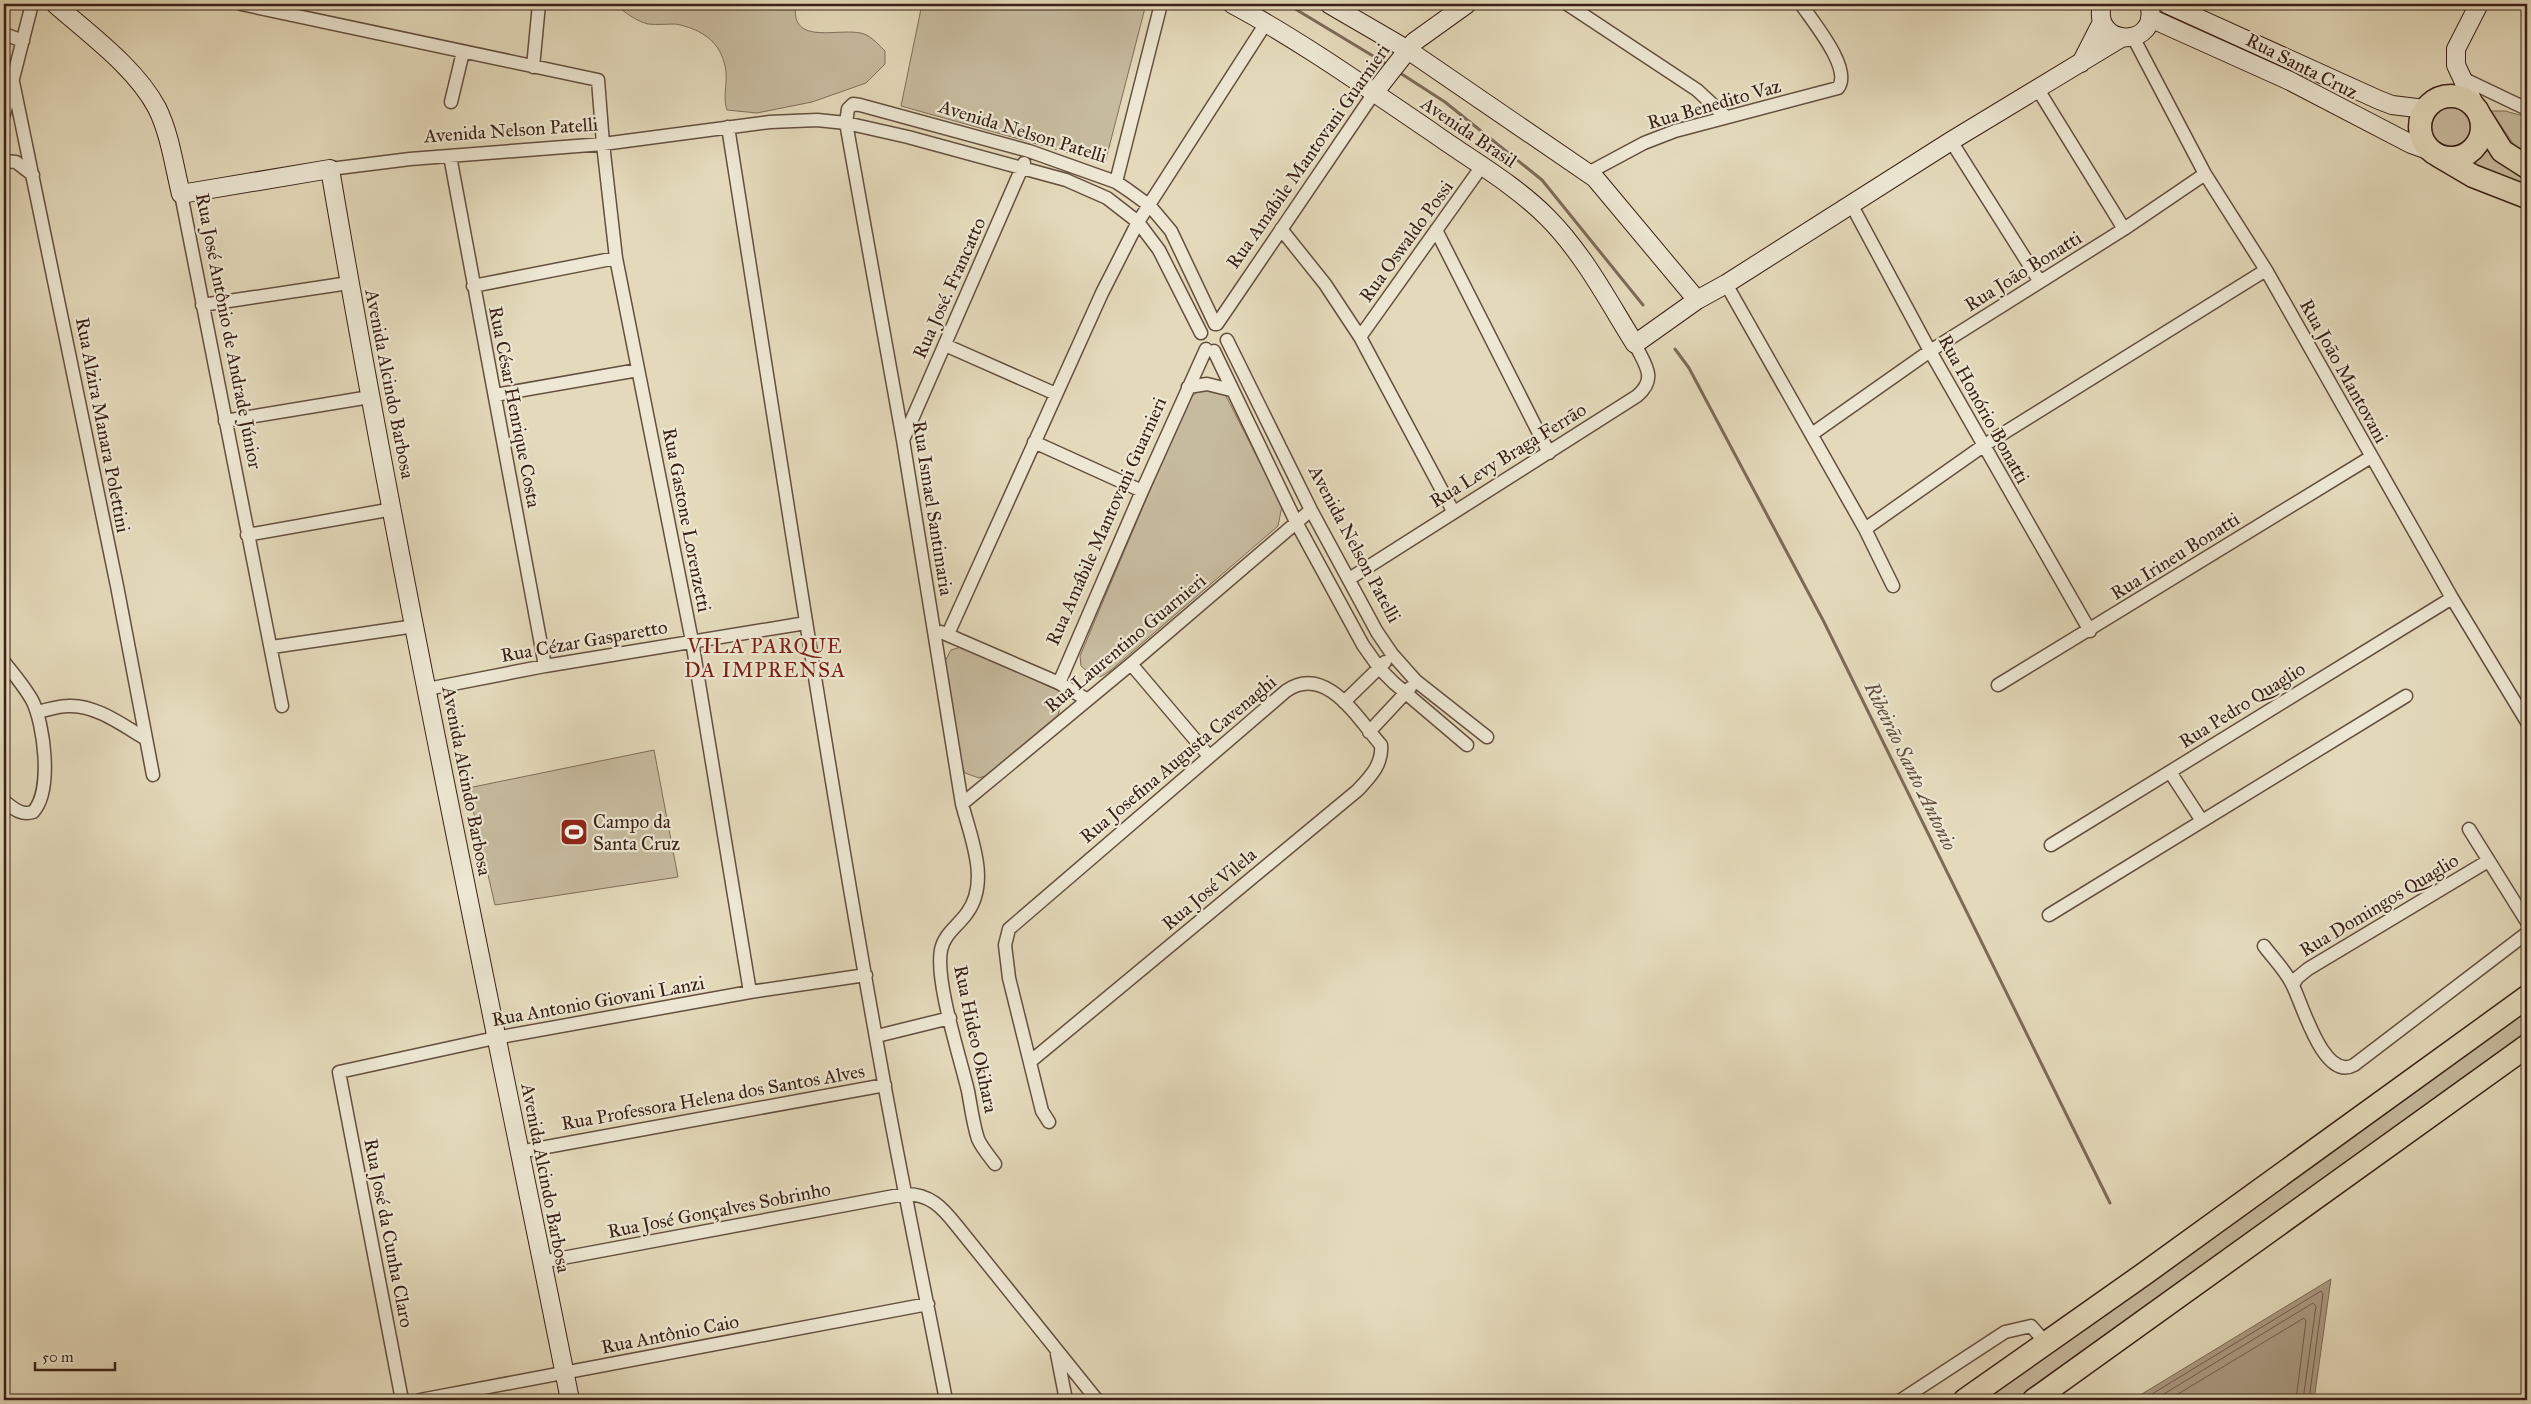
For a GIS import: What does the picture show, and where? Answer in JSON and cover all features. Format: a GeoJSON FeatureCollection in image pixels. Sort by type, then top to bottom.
{"type":"FeatureCollection","features":[{"type":"Feature","properties":{"kind":"highway"},"geometry":{"type":"LineString","coordinates":[[2527,168],[2502,150],[2479,112],[2469,101],[2450,95],[2432,102],[2425,109],[2421,118],[2422,137],[2434,152],[2473,176],[2527,197]]}},
{"type":"Feature","properties":{"kind":"highway"},"geometry":{"type":"LineString","coordinates":[[2434,152],[2451,158],[2467,154],[2479,142],[2482,134],[2479,112]]}},
{"type":"Feature","properties":{"kind":"highway"},"geometry":{"type":"LineString","coordinates":[[1965,1400],[2527,998]]}},
{"type":"Feature","properties":{"kind":"highway"},"geometry":{"type":"LineString","coordinates":[[2034,1400],[2527,1046]]}},
{"type":"Feature","properties":{"kind":"main road","name":"Rua José Antônio de Andrade Júnior"},"geometry":{"type":"LineString","coordinates":[[55,4],[119,62],[151,99],[167,134],[181,194]]}},
{"type":"Feature","properties":{"kind":"main road","name":"Avenida Brasil"},"geometry":{"type":"LineString","coordinates":[[1232,4],[1376,91],[1529,201],[1562,233],[1595,280],[1635,344]]}},
{"type":"Feature","properties":{"kind":"main road","name":"Avenida Brasil"},"geometry":{"type":"LineString","coordinates":[[1330,4],[1404,55],[1595,178],[1697,300]]}},
{"type":"Feature","properties":{"kind":"main road","name":"Rua Amábile Mantovani Guarnieri"},"geometry":{"type":"LineString","coordinates":[[1376,91],[1421,36],[1467,4]]}},
{"type":"Feature","properties":{"kind":"main road"},"geometry":{"type":"LineString","coordinates":[[2080,63],[2102,22],[2102,4]]}},
{"type":"Feature","properties":{"kind":"main road","name":"Rua Santa Cruz"},"geometry":{"type":"LineString","coordinates":[[2167,4],[2378,100],[2392,105],[2425,109]]}},
{"type":"Feature","properties":{"kind":"main road"},"geometry":{"type":"LineString","coordinates":[[2479,4],[2456,49],[2456,65],[2479,112]]}},
{"type":"Feature","properties":{"kind":"main road"},"geometry":{"type":"LineString","coordinates":[[1635,344],[1697,300],[1726,284],[2037,88],[2127,37],[2145,30],[2150,11]]}},
{"type":"Feature","properties":{"kind":"main road","name":"Rua Santa Cruz"},"geometry":{"type":"LineString","coordinates":[[2150,11],[2221,49],[2290,80],[2412,144],[2434,152]]}},
{"type":"Feature","properties":{"kind":"main road"},"geometry":{"type":"LineString","coordinates":[[2102,22],[2113,34],[2127,37]]}},
{"type":"Feature","properties":{"kind":"main road"},"geometry":{"type":"LineString","coordinates":[[2221,49],[2228,31]]}},
{"type":"Feature","properties":{"kind":"main road","name":"Avenida Nelson Patelli"},"geometry":{"type":"LineString","coordinates":[[181,194],[330,169]]}},
{"type":"Feature","properties":{"kind":"main road","name":"Avenida Alcindo Barbosa"},"geometry":{"type":"LineString","coordinates":[[330,169],[370,396],[496,1038],[570,1400]]}},
{"type":"Feature","properties":{"kind":"street"},"geometry":{"type":"LineString","coordinates":[[4,114],[32,4]]}},
{"type":"Feature","properties":{"kind":"street"},"geometry":{"type":"LineString","coordinates":[[241,4],[534,67],[539,4]]}},
{"type":"Feature","properties":{"kind":"street"},"geometry":{"type":"LineString","coordinates":[[1116,182],[1161,4]]}},
{"type":"Feature","properties":{"kind":"street"},"geometry":{"type":"LineString","coordinates":[[1567,4],[1697,90],[1726,117]]}},
{"type":"Feature","properties":{"kind":"street","name":"Rua Benedito Vaz"},"geometry":{"type":"LineString","coordinates":[[1588,173],[1608,161],[1668,134],[1726,117],[1830,92],[1838,88],[1842,84],[1842,72],[1833,52],[1801,4]]}},
{"type":"Feature","properties":{"kind":"street"},"geometry":{"type":"LineString","coordinates":[[948,634],[1056,394],[1138,222],[1266,23]]}},
{"type":"Feature","properties":{"kind":"street"},"geometry":{"type":"LineString","coordinates":[[4,34],[23,41]]}},
{"type":"Feature","properties":{"kind":"street","name":"Rua João Mantovani"},"geometry":{"type":"LineString","coordinates":[[2127,37],[2205,174],[2266,270],[2452,598],[2527,722]]}},
{"type":"Feature","properties":{"kind":"street"},"geometry":{"type":"LineString","coordinates":[[451,102],[463,52]]}},
{"type":"Feature","properties":{"kind":"street","name":"Rua Gastone Lorenzetti"},"geometry":{"type":"LineString","coordinates":[[534,67],[598,80],[616,258],[692,641],[750,992]]}},
{"type":"Feature","properties":{"kind":"street"},"geometry":{"type":"LineString","coordinates":[[2462,78],[2527,109]]}},
{"type":"Feature","properties":{"kind":"street","name":"Rua Alzira Manara Polettini"},"geometry":{"type":"LineString","coordinates":[[13,82],[34,175],[153,775]]}},
{"type":"Feature","properties":{"kind":"street"},"geometry":{"type":"LineString","coordinates":[[2037,88],[2124,229]]}},
{"type":"Feature","properties":{"kind":"street","name":"Rua Amábile Mantovani Guarnieri"},"geometry":{"type":"LineString","coordinates":[[1216,324],[1376,91]]}},
{"type":"Feature","properties":{"kind":"street","name":"Avenida Nelson Patelli"},"geometry":{"type":"LineString","coordinates":[[846,123],[848,109],[857,104],[1029,151],[1116,182],[1150,206],[1171,232],[1216,324]]}},
{"type":"Feature","properties":{"kind":"street","name":"Avenida Nelson Patelli"},"geometry":{"type":"LineString","coordinates":[[330,169],[450,156],[603,144],[793,120],[846,123],[908,137],[1022,168],[1084,187],[1107,198],[1138,222],[1169,268],[1201,333]]}},
{"type":"Feature","properties":{"kind":"street","name":"Rua Ismael Santimaria"},"geometry":{"type":"LineString","coordinates":[[846,123],[903,440],[962,804],[975,855],[978,877],[976,898]]}},
{"type":"Feature","properties":{"kind":"street"},"geometry":{"type":"LineString","coordinates":[[728,127],[806,623],[876,1036],[946,1400]]}},
{"type":"Feature","properties":{"kind":"street"},"geometry":{"type":"LineString","coordinates":[[1951,141],[2040,282]]}},
{"type":"Feature","properties":{"kind":"street","name":"Rua José. Francatto"},"geometry":{"type":"LineString","coordinates":[[903,440],[1029,151]]}},
{"type":"Feature","properties":{"kind":"street","name":"Rua César Henrique Costa"},"geometry":{"type":"LineString","coordinates":[[450,156],[545,666]]}},
{"type":"Feature","properties":{"kind":"street"},"geometry":{"type":"LineString","coordinates":[[4,161],[16,162],[34,175]]}},
{"type":"Feature","properties":{"kind":"street","name":"Rua Oswaldo Possi"},"geometry":{"type":"LineString","coordinates":[[1360,337],[1482,166]]}},
{"type":"Feature","properties":{"kind":"street","name":"Rua João Bonatti"},"geometry":{"type":"LineString","coordinates":[[1812,434],[1930,352],[2124,229],[2205,174]]}},
{"type":"Feature","properties":{"kind":"street","name":"Rua José Antônio de Andrade Júnior"},"geometry":{"type":"LineString","coordinates":[[181,194],[247,535],[272,647],[282,706]]}},
{"type":"Feature","properties":{"kind":"street","name":"Rua Honório Bonatti"},"geometry":{"type":"LineString","coordinates":[[1851,204],[1930,352],[2090,631]]}},
{"type":"Feature","properties":{"kind":"street"},"geometry":{"type":"LineString","coordinates":[[1282,229],[1325,284],[1360,337],[1453,511]]}},
{"type":"Feature","properties":{"kind":"street"},"geometry":{"type":"LineString","coordinates":[[1436,230],[1549,453]]}},
{"type":"Feature","properties":{"kind":"street"},"geometry":{"type":"LineString","coordinates":[[473,286],[616,258]]}},
{"type":"Feature","properties":{"kind":"street"},"geometry":{"type":"LineString","coordinates":[[1865,529],[1983,446],[2266,270]]}},
{"type":"Feature","properties":{"kind":"street"},"geometry":{"type":"LineString","coordinates":[[202,305],[349,284]]}},
{"type":"Feature","properties":{"kind":"street"},"geometry":{"type":"LineString","coordinates":[[1726,284],[1865,529],[1893,586]]}},
{"type":"Feature","properties":{"kind":"street"},"geometry":{"type":"LineString","coordinates":[[1210,350],[1221,349],[1227,340],[1224,330],[1216,324],[1205,328],[1201,333],[1200,341],[1210,350],[1296,522],[1363,645],[1380,669],[1405,694],[1467,745]]}},
{"type":"Feature","properties":{"kind":"street","name":"Avenida Nelson Patelli"},"geometry":{"type":"LineString","coordinates":[[1227,340],[1363,610],[1392,654],[1416,681],[1487,737]]}},
{"type":"Feature","properties":{"kind":"street","name":"Rua Levy Braga Ferrão"},"geometry":{"type":"LineString","coordinates":[[1349,579],[1453,511],[1549,453],[1644,390],[1649,376],[1635,344]]}},
{"type":"Feature","properties":{"kind":"street"},"geometry":{"type":"LineString","coordinates":[[946,345],[1056,394]]}},
{"type":"Feature","properties":{"kind":"street","name":"Rua Amábile Mantovani Guarnieri"},"geometry":{"type":"LineString","coordinates":[[1059,683],[1188,388],[1210,350]]}},
{"type":"Feature","properties":{"kind":"street"},"geometry":{"type":"LineString","coordinates":[[495,395],[638,370]]}},
{"type":"Feature","properties":{"kind":"street"},"geometry":{"type":"LineString","coordinates":[[1188,388],[1207,384],[1231,390]]}},
{"type":"Feature","properties":{"kind":"street"},"geometry":{"type":"LineString","coordinates":[[225,421],[370,396]]}},
{"type":"Feature","properties":{"kind":"street"},"geometry":{"type":"LineString","coordinates":[[1034,442],[1142,491]]}},
{"type":"Feature","properties":{"kind":"street","name":"Rua Irineu Bonatti"},"geometry":{"type":"LineString","coordinates":[[1998,685],[2090,631],[2371,456]]}},
{"type":"Feature","properties":{"kind":"street"},"geometry":{"type":"LineString","coordinates":[[247,535],[393,509]]}},
{"type":"Feature","properties":{"kind":"street","name":"Rua Laurentino Guarnieri"},"geometry":{"type":"LineString","coordinates":[[962,804],[1086,699],[1131,664],[1311,510]]}},
{"type":"Feature","properties":{"kind":"street","name":"Rua Pedro Quaglio"},"geometry":{"type":"LineString","coordinates":[[2051,845],[2452,598]]}},
{"type":"Feature","properties":{"kind":"street","name":"Rua Cézar Gasparetto"},"geometry":{"type":"LineString","coordinates":[[427,688],[545,666],[806,623]]}},
{"type":"Feature","properties":{"kind":"street"},"geometry":{"type":"LineString","coordinates":[[272,647],[415,626]]}},
{"type":"Feature","properties":{"kind":"street"},"geometry":{"type":"LineString","coordinates":[[934,629],[1059,683],[1086,699]]}},
{"type":"Feature","properties":{"kind":"street"},"geometry":{"type":"LineString","coordinates":[[1344,702],[1380,669],[1392,654]]}},
{"type":"Feature","properties":{"kind":"street"},"geometry":{"type":"LineString","coordinates":[[4,662],[22,685],[37,712],[44,754],[42,795],[33,812],[19,812],[4,801]]}},
{"type":"Feature","properties":{"kind":"street"},"geometry":{"type":"LineString","coordinates":[[1131,664],[1209,756]]}},
{"type":"Feature","properties":{"kind":"street"},"geometry":{"type":"LineString","coordinates":[[1370,732],[1416,681]]}},
{"type":"Feature","properties":{"kind":"street","name":"Rua Josefina Augusta Cavenaghi"},"geometry":{"type":"LineString","coordinates":[[1031,1061],[1005,954],[1005,939],[1013,924],[1286,691],[1301,682],[1313,682],[1322,685],[1344,702],[1370,732]]}},
{"type":"Feature","properties":{"kind":"street"},"geometry":{"type":"LineString","coordinates":[[2049,915],[2406,696]]}},
{"type":"Feature","properties":{"kind":"street"},"geometry":{"type":"LineString","coordinates":[[37,712],[68,706],[85,708],[112,719],[146,739]]}},
{"type":"Feature","properties":{"kind":"street","name":"Rua José Vilela"},"geometry":{"type":"LineString","coordinates":[[1031,1061],[1358,790],[1375,770],[1382,752],[1381,745],[1370,732]]}},
{"type":"Feature","properties":{"kind":"street"},"geometry":{"type":"LineString","coordinates":[[2170,772],[2202,821]]}},
{"type":"Feature","properties":{"kind":"street"},"geometry":{"type":"LineString","coordinates":[[2469,829],[2527,922]]}},
{"type":"Feature","properties":{"kind":"street","name":"Rua Domingos Quaglio"},"geometry":{"type":"LineString","coordinates":[[2293,985],[2297,978],[2308,969],[2488,861]]}},
{"type":"Feature","properties":{"kind":"street","name":"Rua Hideo Okihara"},"geometry":{"type":"LineString","coordinates":[[976,898],[964,918],[945,938],[940,951],[942,977],[950,1018],[978,1140],[996,1164]]}},
{"type":"Feature","properties":{"kind":"street"},"geometry":{"type":"LineString","coordinates":[[2264,946],[2293,985],[2298,1001],[2324,1052],[2332,1063],[2342,1068],[2354,1065],[2527,933]]}},
{"type":"Feature","properties":{"kind":"street","name":"Rua Antonio Giovani Lanzi"},"geometry":{"type":"LineString","coordinates":[[339,1072],[496,1038],[750,992],[866,975]]}},
{"type":"Feature","properties":{"kind":"street"},"geometry":{"type":"LineString","coordinates":[[876,1036],[950,1018]]}},
{"type":"Feature","properties":{"kind":"street"},"geometry":{"type":"LineString","coordinates":[[1031,1061],[1042,1111],[1049,1122]]}},
{"type":"Feature","properties":{"kind":"street","name":"Rua José da Cunha Claro"},"geometry":{"type":"LineString","coordinates":[[339,1072],[402,1400]]}},
{"type":"Feature","properties":{"kind":"street","name":"Rua Professora Helena dos Santos Alves"},"geometry":{"type":"LineString","coordinates":[[519,1152],[885,1085]]}},
{"type":"Feature","properties":{"kind":"street"},"geometry":{"type":"LineString","coordinates":[[905,1194],[928,1197],[947,1214],[1097,1400]]}},
{"type":"Feature","properties":{"kind":"street","name":"Rua José Gonçalves Sobrinho"},"geometry":{"type":"LineString","coordinates":[[541,1262],[905,1194]]}},
{"type":"Feature","properties":{"kind":"street","name":"Rua Antônio Caio"},"geometry":{"type":"LineString","coordinates":[[420,1400],[928,1304]]}},
{"type":"Feature","properties":{"kind":"street"},"geometry":{"type":"LineString","coordinates":[[1901,1400],[2005,1332],[2031,1326],[2046,1343]]}},
{"type":"Feature","properties":{"kind":"street"},"geometry":{"type":"LineString","coordinates":[[1057,1352],[1066,1400]]}},
{"type":"Feature","properties":{"kind":"shaded area"},"geometry":{"type":"Polygon","coordinates":[[[615,4],[796,4],[796,18],[800,26],[808,31],[864,34],[873,39],[885,51],[885,64],[866,83],[812,102],[757,113],[727,110],[725,104],[726,70],[724,62],[721,54],[708,37],[682,25],[644,23],[630,16],[615,4]]]}},
{"type":"Feature","properties":{"kind":"shaded area"},"geometry":{"type":"Polygon","coordinates":[[[922,4],[1146,4],[1105,163],[901,106],[922,4]]]}},
{"type":"Feature","properties":{"kind":"shaded area"},"geometry":{"type":"Polygon","coordinates":[[[2446,103],[2456,103],[2465,107],[2471,113],[2474,118],[2474,136],[2465,147],[2456,151],[2446,151],[2437,147],[2431,141],[2427,132],[2427,122],[2431,113],[2437,107],[2446,103]]]}},
{"type":"Feature","properties":{"kind":"shaded area"},"geometry":{"type":"Polygon","coordinates":[[[2491,111],[2505,111],[2527,117],[2527,156],[2516,148],[2491,111]]]}},
{"type":"Feature","properties":{"kind":"shaded area"},"geometry":{"type":"Polygon","coordinates":[[[2486,147],[2493,156],[2527,176],[2527,191],[2466,163],[2474,159],[2486,147]]]}},
{"type":"Feature","properties":{"kind":"shaded area"},"geometry":{"type":"Polygon","coordinates":[[[1205,385],[1225,394],[1282,506],[1278,526],[1110,671],[1102,676],[1094,677],[1081,666],[1080,656],[1188,400],[1205,385]]]}},
{"type":"Feature","properties":{"kind":"shaded area"},"geometry":{"type":"Polygon","coordinates":[[[961,647],[1059,691],[1062,702],[1058,715],[988,775],[979,778],[965,773],[962,766],[945,661],[951,650],[961,647]]]}},
{"type":"Feature","properties":{"kind":"shaded area","name":"Campo da Santa Cruz"},"geometry":{"type":"Polygon","coordinates":[[[654,750],[678,877],[495,905],[468,788],[654,750]]]}},
{"type":"Feature","properties":{"kind":"shaded area"},"geometry":{"type":"Polygon","coordinates":[[[2527,1005],[2527,1038],[2023,1400],[1976,1400],[2527,1005]]]}},
{"type":"Feature","properties":{"kind":"water"},"geometry":{"type":"Polygon","coordinates":[[[2331,1279],[2314,1400],[2132,1400],[2331,1279]]]}},
{"type":"Feature","properties":{"kind":"waterway","name":"Ribeirão Santo Antonio"},"geometry":{"type":"LineString","coordinates":[[1287,4],[1388,65]]}},
{"type":"Feature","properties":{"kind":"waterway","name":"Ribeirão Santo Antonio"},"geometry":{"type":"LineString","coordinates":[[1397,71],[1445,102],[1542,180],[1643,305]]}},
{"type":"Feature","properties":{"kind":"waterway","name":"Ribeirão Santo Antonio"},"geometry":{"type":"LineString","coordinates":[[1675,349],[1689,368],[1824,622],[2110,1203]]}},
{"type":"Feature","properties":{"kind":"place","name":"Campo da Santa Cruz"},"geometry":{"type":"Point","coordinates":[574,832]}},
{"type":"Feature","properties":{"kind":"district","name":"VILA PARQUE DA IMPRENSA"},"geometry":{"type":"Point","coordinates":[765,658]}}]}
